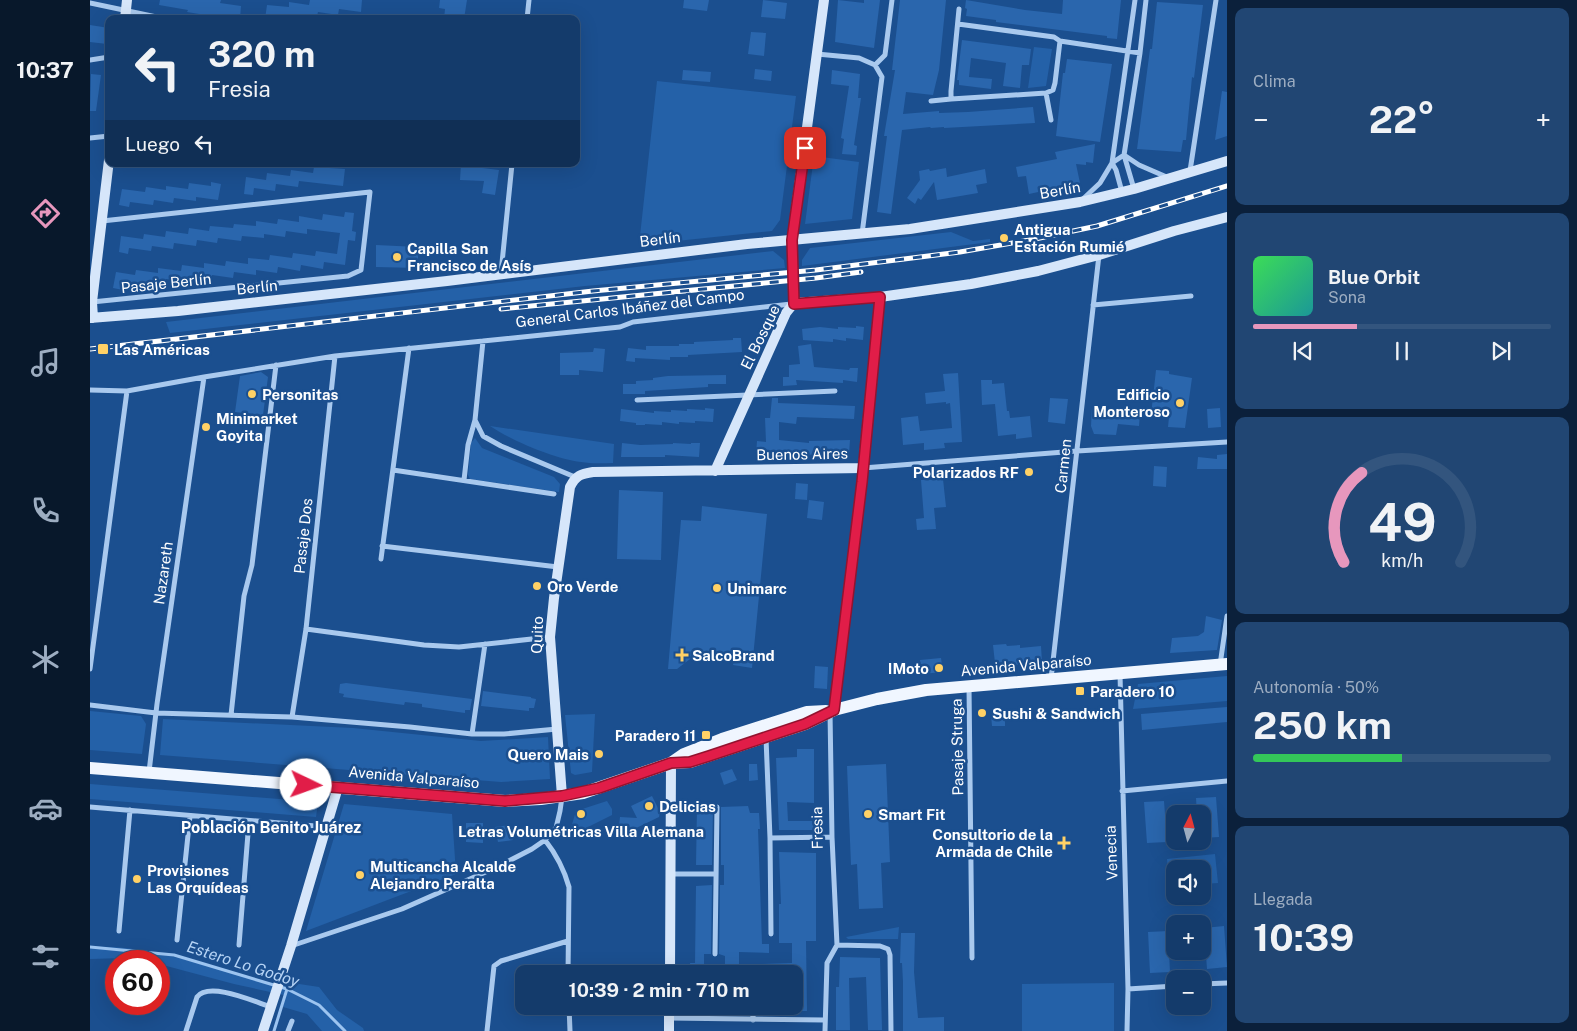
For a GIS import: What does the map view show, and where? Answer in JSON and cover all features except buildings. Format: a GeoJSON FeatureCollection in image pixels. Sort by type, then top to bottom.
{"type":"FeatureCollection","features":[{"type":"Feature","properties":{"kind":"main road","name":"El Bosque"},"geometry":{"type":"LineString","coordinates":[[715,471],[786,313],[794,304],[792,240],[824,0]]}},
{"type":"Feature","properties":{"kind":"main road","name":"Berlín"},"geometry":{"type":"LineString","coordinates":[[91,318],[178,311],[747,244],[910,229],[1080,202],[1134,189],[1227,161]]}},
{"type":"Feature","properties":{"kind":"main road"},"geometry":{"type":"LineString","coordinates":[[91,318],[108,167]]}},
{"type":"Feature","properties":{"kind":"main road","name":"General Carlos Ibáñez del Campo"},"geometry":{"type":"LineString","coordinates":[[794,304],[880,297],[981,282],[1038,271],[1099,256],[1174,231],[1227,217]]}},
{"type":"Feature","properties":{"kind":"main road","name":"Fresia"},"geometry":{"type":"LineString","coordinates":[[863,468],[880,297]]}},
{"type":"Feature","properties":{"kind":"main road","name":"Buenos Aires"},"geometry":{"type":"LineString","coordinates":[[575,477],[593,472],[863,468]]}},
{"type":"Feature","properties":{"kind":"main road","name":"Quito"},"geometry":{"type":"LineString","coordinates":[[562,796],[550,637],[570,487],[575,477]]}},
{"type":"Feature","properties":{"kind":"main road","name":"Avenida Valparaíso"},"geometry":{"type":"LineString","coordinates":[[90,768],[338,786],[505,801],[562,796],[599,788],[671,763],[684,754],[722,739],[807,712],[832,711],[926,690],[1223,664]]}},
{"type":"Feature","properties":{"kind":"main road","name":"Avenida Valparaíso"},"geometry":{"type":"LineString","coordinates":[[671,763],[690,762],[766,738],[805,724],[832,711]]}},
{"type":"Feature","properties":{"kind":"main road"},"geometry":{"type":"LineString","coordinates":[[670,965],[671,763]]}},
{"type":"Feature","properties":{"kind":"main road"},"geometry":{"type":"LineString","coordinates":[[263,1031],[291,946],[338,786]]}},
{"type":"Feature","properties":{"kind":"main road"},"geometry":{"type":"LineString","coordinates":[[669,1015],[669,1031]]}},
{"type":"Feature","properties":{"kind":"street"},"geometry":{"type":"LineString","coordinates":[[527,15],[529,0]]}},
{"type":"Feature","properties":{"kind":"street"},"geometry":{"type":"LineString","coordinates":[[875,65],[884,55],[892,0]]}},
{"type":"Feature","properties":{"kind":"street"},"geometry":{"type":"LineString","coordinates":[[1080,202],[1100,183],[1112,163],[1135,0]]}},
{"type":"Feature","properties":{"kind":"street"},"geometry":{"type":"LineString","coordinates":[[1134,189],[1124,155],[1140,53],[1146,0]]}},
{"type":"Feature","properties":{"kind":"street"},"geometry":{"type":"LineString","coordinates":[[1190,171],[1216,0]]}},
{"type":"Feature","properties":{"kind":"street"},"geometry":{"type":"LineString","coordinates":[[90,3],[148,15]]}},
{"type":"Feature","properties":{"kind":"street"},"geometry":{"type":"LineString","coordinates":[[951,98],[959,9]]}},
{"type":"Feature","properties":{"kind":"street"},"geometry":{"type":"LineString","coordinates":[[958,24],[1140,53]]}},
{"type":"Feature","properties":{"kind":"street"},"geometry":{"type":"LineString","coordinates":[[931,102],[951,98],[1046,93],[1053,90],[1060,41]]}},
{"type":"Feature","properties":{"kind":"street"},"geometry":{"type":"LineString","coordinates":[[817,54],[859,58],[875,65],[882,77],[862,234]]}},
{"type":"Feature","properties":{"kind":"street"},"geometry":{"type":"LineString","coordinates":[[90,60],[105,58]]}},
{"type":"Feature","properties":{"kind":"street"},"geometry":{"type":"LineString","coordinates":[[1046,93],[1051,120]]}},
{"type":"Feature","properties":{"kind":"street"},"geometry":{"type":"LineString","coordinates":[[90,138],[105,136]]}},
{"type":"Feature","properties":{"kind":"street"},"geometry":{"type":"LineString","coordinates":[[1112,163],[1124,155]]}},
{"type":"Feature","properties":{"kind":"street"},"geometry":{"type":"LineString","coordinates":[[1124,155],[1139,165],[1169,178]]}},
{"type":"Feature","properties":{"kind":"street"},"geometry":{"type":"LineString","coordinates":[[1112,163],[1122,192]]}},
{"type":"Feature","properties":{"kind":"street"},"geometry":{"type":"LineString","coordinates":[[501,273],[512,167]]}},
{"type":"Feature","properties":{"kind":"street","name":"Pasaje Berlín"},"geometry":{"type":"LineString","coordinates":[[92,302],[348,276],[361,270],[370,192],[102,221]]}},
{"type":"Feature","properties":{"kind":"street","name":"Carmen"},"geometry":{"type":"LineString","coordinates":[[1051,679],[1099,256]]}},
{"type":"Feature","properties":{"kind":"street"},"geometry":{"type":"LineString","coordinates":[[1093,305],[1191,296]]}},
{"type":"Feature","properties":{"kind":"street","name":"General Carlos Ibáñez del Campo"},"geometry":{"type":"LineString","coordinates":[[90,390],[127,391],[204,376],[335,356],[620,327],[633,322],[794,304]]}},
{"type":"Feature","properties":{"kind":"street"},"geometry":{"type":"LineString","coordinates":[[464,480],[468,445],[474,420],[483,341]]}},
{"type":"Feature","properties":{"kind":"street"},"geometry":{"type":"LineString","coordinates":[[381,559],[409,348]]}},
{"type":"Feature","properties":{"kind":"street","name":"Pasaje Dos"},"geometry":{"type":"LineString","coordinates":[[292,717],[306,629],[335,356]]}},
{"type":"Feature","properties":{"kind":"street"},"geometry":{"type":"LineString","coordinates":[[231,715],[244,596],[252,565],[276,365]]}},
{"type":"Feature","properties":{"kind":"street","name":"Nazareth"},"geometry":{"type":"LineString","coordinates":[[149,773],[204,376]]}},
{"type":"Feature","properties":{"kind":"street"},"geometry":{"type":"LineString","coordinates":[[637,400],[835,390]]}},
{"type":"Feature","properties":{"kind":"street"},"geometry":{"type":"LineString","coordinates":[[90,669],[127,391]]}},
{"type":"Feature","properties":{"kind":"street"},"geometry":{"type":"LineString","coordinates":[[474,420],[483,436],[501,446],[575,477]]}},
{"type":"Feature","properties":{"kind":"street","name":"Buenos Aires"},"geometry":{"type":"LineString","coordinates":[[863,468],[1077,451],[1227,442]]}},
{"type":"Feature","properties":{"kind":"street","name":"Fresia"},"geometry":{"type":"LineString","coordinates":[[837,945],[832,837],[832,711],[863,468]]}},
{"type":"Feature","properties":{"kind":"street"},"geometry":{"type":"LineString","coordinates":[[393,470],[554,494]]}},
{"type":"Feature","properties":{"kind":"street"},"geometry":{"type":"LineString","coordinates":[[382,546],[559,567]]}},
{"type":"Feature","properties":{"kind":"street"},"geometry":{"type":"LineString","coordinates":[[1223,664],[1227,616]]}},
{"type":"Feature","properties":{"kind":"street"},"geometry":{"type":"LineString","coordinates":[[306,629],[424,645],[459,647],[550,637]]}},
{"type":"Feature","properties":{"kind":"street"},"geometry":{"type":"LineString","coordinates":[[472,734],[485,644]]}},
{"type":"Feature","properties":{"kind":"street","name":"Venecia"},"geometry":{"type":"LineString","coordinates":[[1120,673],[1128,989],[1127,1031]]}},
{"type":"Feature","properties":{"kind":"street","name":"Pasaje Struga"},"geometry":{"type":"LineString","coordinates":[[969,686],[972,958]]}},
{"type":"Feature","properties":{"kind":"street"},"geometry":{"type":"LineString","coordinates":[[90,705],[156,713],[292,717],[472,734],[504,734],[557,729]]}},
{"type":"Feature","properties":{"kind":"street"},"geometry":{"type":"LineString","coordinates":[[766,738],[771,934]]}},
{"type":"Feature","properties":{"kind":"street"},"geometry":{"type":"LineString","coordinates":[[1122,791],[1227,782]]}},
{"type":"Feature","properties":{"kind":"street"},"geometry":{"type":"LineString","coordinates":[[291,946],[402,908],[497,867],[532,849],[545,840],[556,828],[562,796]]}},
{"type":"Feature","properties":{"kind":"street"},"geometry":{"type":"LineString","coordinates":[[90,807],[327,827]]}},
{"type":"Feature","properties":{"kind":"street"},"geometry":{"type":"LineString","coordinates":[[716,807],[716,954]]}},
{"type":"Feature","properties":{"kind":"street"},"geometry":{"type":"LineString","coordinates":[[119,932],[130,810]]}},
{"type":"Feature","properties":{"kind":"street"},"geometry":{"type":"LineString","coordinates":[[177,940],[190,816]]}},
{"type":"Feature","properties":{"kind":"street"},"geometry":{"type":"LineString","coordinates":[[239,945],[249,821]]}},
{"type":"Feature","properties":{"kind":"street"},"geometry":{"type":"LineString","coordinates":[[770,838],[832,837]]}},
{"type":"Feature","properties":{"kind":"street"},"geometry":{"type":"LineString","coordinates":[[545,840],[555,853],[569,887],[568,965]]}},
{"type":"Feature","properties":{"kind":"street"},"geometry":{"type":"LineString","coordinates":[[671,874],[716,874]]}},
{"type":"Feature","properties":{"kind":"street"},"geometry":{"type":"LineString","coordinates":[[487,1031],[494,966],[501,962],[568,941]]}},
{"type":"Feature","properties":{"kind":"street"},"geometry":{"type":"LineString","coordinates":[[825,1031],[827,963],[837,945],[880,946],[888,949],[890,955],[891,1031]]}},
{"type":"Feature","properties":{"kind":"street"},"geometry":{"type":"LineString","coordinates":[[1211,984],[1227,983]]}},
{"type":"Feature","properties":{"kind":"street"},"geometry":{"type":"LineString","coordinates":[[1128,989],[1166,987]]}},
{"type":"Feature","properties":{"kind":"street"},"geometry":{"type":"LineString","coordinates":[[186,1031],[201,992],[208,990],[221,991],[272,1002]]}},
{"type":"Feature","properties":{"kind":"street"},"geometry":{"type":"LineString","coordinates":[[569,1015],[570,1031]]}},
{"type":"Feature","properties":{"kind":"street"},"geometry":{"type":"LineString","coordinates":[[753,1015],[753,1020]]}},
{"type":"Feature","properties":{"kind":"street"},"geometry":{"type":"LineString","coordinates":[[669,1018],[824,1020]]}},
{"type":"Feature","properties":{"kind":"street"},"geometry":{"type":"LineString","coordinates":[[288,1031],[292,1020]]}},
{"type":"Feature","properties":{"kind":"shaded area"},"geometry":{"type":"Polygon","coordinates":[[[1034,47],[1052,49],[1046,86],[1028,88],[1034,47]]]}},
{"type":"Feature","properties":{"kind":"shaded area"},"geometry":{"type":"Polygon","coordinates":[[[657,81],[796,96],[780,220],[772,231],[639,245],[657,81]]]}},
{"type":"Feature","properties":{"kind":"shaded area"},"geometry":{"type":"Polygon","coordinates":[[[814,156],[859,162],[852,219],[805,224],[814,156]]]}},
{"type":"Feature","properties":{"kind":"shaded area"},"geometry":{"type":"Polygon","coordinates":[[[951,232],[973,241],[990,239],[990,242],[802,266],[802,260],[810,248],[951,232]]]}},
{"type":"Feature","properties":{"kind":"shaded area"},"geometry":{"type":"Polygon","coordinates":[[[773,251],[784,260],[785,268],[585,286],[170,333],[166,322],[773,251]]]}},
{"type":"Feature","properties":{"kind":"shaded area"},"geometry":{"type":"Polygon","coordinates":[[[490,426],[614,444],[613,463],[585,463],[559,457],[522,443],[490,426]]]}},
{"type":"Feature","properties":{"kind":"shaded area"},"geometry":{"type":"Polygon","coordinates":[[[475,438],[482,448],[554,477],[560,484],[559,492],[470,479],[468,475],[471,443],[475,438]]]}},
{"type":"Feature","properties":{"kind":"shaded area"},"geometry":{"type":"Polygon","coordinates":[[[1227,676],[1227,701],[1133,709],[1138,684],[1227,676]]]}},
{"type":"Feature","properties":{"kind":"shaded area"},"geometry":{"type":"Polygon","coordinates":[[[90,711],[141,716],[146,724],[142,754],[90,750],[90,711]]]}},
{"type":"Feature","properties":{"kind":"shaded area"},"geometry":{"type":"Polygon","coordinates":[[[595,714],[592,772],[575,775],[571,773],[565,715],[595,714]]]}},
{"type":"Feature","properties":{"kind":"shaded area"},"geometry":{"type":"Polygon","coordinates":[[[163,719],[353,728],[481,741],[548,737],[550,779],[501,782],[160,755],[163,719]]]}},
{"type":"Feature","properties":{"kind":"shaded area"},"geometry":{"type":"Polygon","coordinates":[[[90,784],[318,802],[316,817],[90,799],[90,784]]]}},
{"type":"Feature","properties":{"kind":"shaded area"},"geometry":{"type":"Polygon","coordinates":[[[607,801],[612,809],[612,815],[574,834],[570,831],[576,811],[607,801]]]}},
{"type":"Feature","properties":{"kind":"shaded area"},"geometry":{"type":"Polygon","coordinates":[[[344,804],[452,814],[456,874],[306,931],[344,804]]]}},
{"type":"Feature","properties":{"kind":"shaded area"},"geometry":{"type":"Polygon","coordinates":[[[1215,854],[1218,883],[1211,883],[1211,860],[1167,859],[1215,854]]]}},
{"type":"Feature","properties":{"kind":"shaded area"},"geometry":{"type":"Polygon","coordinates":[[[899,927],[898,939],[848,939],[846,937],[899,927]]]}},
{"type":"Feature","properties":{"kind":"shaded area"},"geometry":{"type":"Polygon","coordinates":[[[90,947],[140,950],[105,950],[105,959],[90,959],[90,947]]]}},
{"type":"Feature","properties":{"kind":"shaded area"},"geometry":{"type":"Polygon","coordinates":[[[170,956],[285,986],[286,982],[319,987],[337,1010],[363,1028],[364,1031],[322,1031],[307,1014],[283,1007],[284,995],[170,967],[170,956]]]}},
{"type":"Feature","properties":{"kind":"shaded area"},"geometry":{"type":"Polygon","coordinates":[[[1114,983],[1114,1031],[1022,1031],[1022,984],[1114,983]]]}},
{"type":"Feature","properties":{"kind":"waterway","name":"Estero Lo Godoy"},"geometry":{"type":"LineString","coordinates":[[90,947],[174,955],[287,989],[319,1005],[345,1031]]}},
{"type":"Feature","properties":{"kind":"waterway"},"geometry":{"type":"LineString","coordinates":[[274,1031],[287,989]]}},
{"type":"Feature","properties":{"kind":"railway"},"geometry":{"type":"LineString","coordinates":[[90,349],[593,291],[816,270],[960,252],[1097,226],[1227,186]]}},
{"type":"Feature","properties":{"kind":"railway"},"geometry":{"type":"LineString","coordinates":[[501,309],[861,272]]}},
{"type":"Feature","properties":{"kind":"place","name":"Antigua Estación Rumié"},"geometry":{"type":"Point","coordinates":[1004,238]}},
{"type":"Feature","properties":{"kind":"place","name":"Capilla San Francisco de Asís"},"geometry":{"type":"Point","coordinates":[397,257]}},
{"type":"Feature","properties":{"kind":"place","name":"Las Américas"},"geometry":{"type":"Point","coordinates":[103,349]}},
{"type":"Feature","properties":{"kind":"place","name":"Personitas"},"geometry":{"type":"Point","coordinates":[252,394]}},
{"type":"Feature","properties":{"kind":"place","name":"Edificio Monteroso"},"geometry":{"type":"Point","coordinates":[1180,403]}},
{"type":"Feature","properties":{"kind":"place","name":"Minimarket Goyita"},"geometry":{"type":"Point","coordinates":[206,427]}},
{"type":"Feature","properties":{"kind":"place","name":"Polarizados RF"},"geometry":{"type":"Point","coordinates":[1029,472]}},
{"type":"Feature","properties":{"kind":"place","name":"Oro Verde"},"geometry":{"type":"Point","coordinates":[537,586]}},
{"type":"Feature","properties":{"kind":"place","name":"Unimarc"},"geometry":{"type":"Point","coordinates":[717,588]}},
{"type":"Feature","properties":{"kind":"place","name":"SalcoBrand"},"geometry":{"type":"Point","coordinates":[682,655]}},
{"type":"Feature","properties":{"kind":"place","name":"IMoto"},"geometry":{"type":"Point","coordinates":[939,668]}},
{"type":"Feature","properties":{"kind":"place","name":"Paradero 10"},"geometry":{"type":"Point","coordinates":[1080,691]}},
{"type":"Feature","properties":{"kind":"place","name":"Sushi & Sandwich"},"geometry":{"type":"Point","coordinates":[982,713]}},
{"type":"Feature","properties":{"kind":"place","name":"Paradero 11"},"geometry":{"type":"Point","coordinates":[706,735]}},
{"type":"Feature","properties":{"kind":"place","name":"Quero Mais"},"geometry":{"type":"Point","coordinates":[599,754]}},
{"type":"Feature","properties":{"kind":"place","name":"Delicias"},"geometry":{"type":"Point","coordinates":[649,806]}},
{"type":"Feature","properties":{"kind":"place","name":"Letras Volumétricas Villa Alemana"},"geometry":{"type":"Point","coordinates":[581,814]}},
{"type":"Feature","properties":{"kind":"place","name":"Smart Fit"},"geometry":{"type":"Point","coordinates":[868,814]}},
{"type":"Feature","properties":{"kind":"place","name":"Consultorio de la Armada de Chile"},"geometry":{"type":"Point","coordinates":[1064,843]}},
{"type":"Feature","properties":{"kind":"place","name":"Multicancha Alcalde Alejandro Peralta"},"geometry":{"type":"Point","coordinates":[360,875]}},
{"type":"Feature","properties":{"kind":"place","name":"Provisiones Las Orquídeas"},"geometry":{"type":"Point","coordinates":[137,879]}},
{"type":"Feature","properties":{"kind":"district","name":"Población Benito Juárez"},"geometry":{"type":"Point","coordinates":[271,827]}},
{"type":"Feature","properties":{"kind":"route"},"geometry":{"type":"LineString","coordinates":[[306,785],[338,786],[505,801],[541,799],[583,793],[671,763],[690,762],[805,724],[834,710],[862,482],[880,297],[820,300],[794,304],[792,240],[805,148]]}}]}
